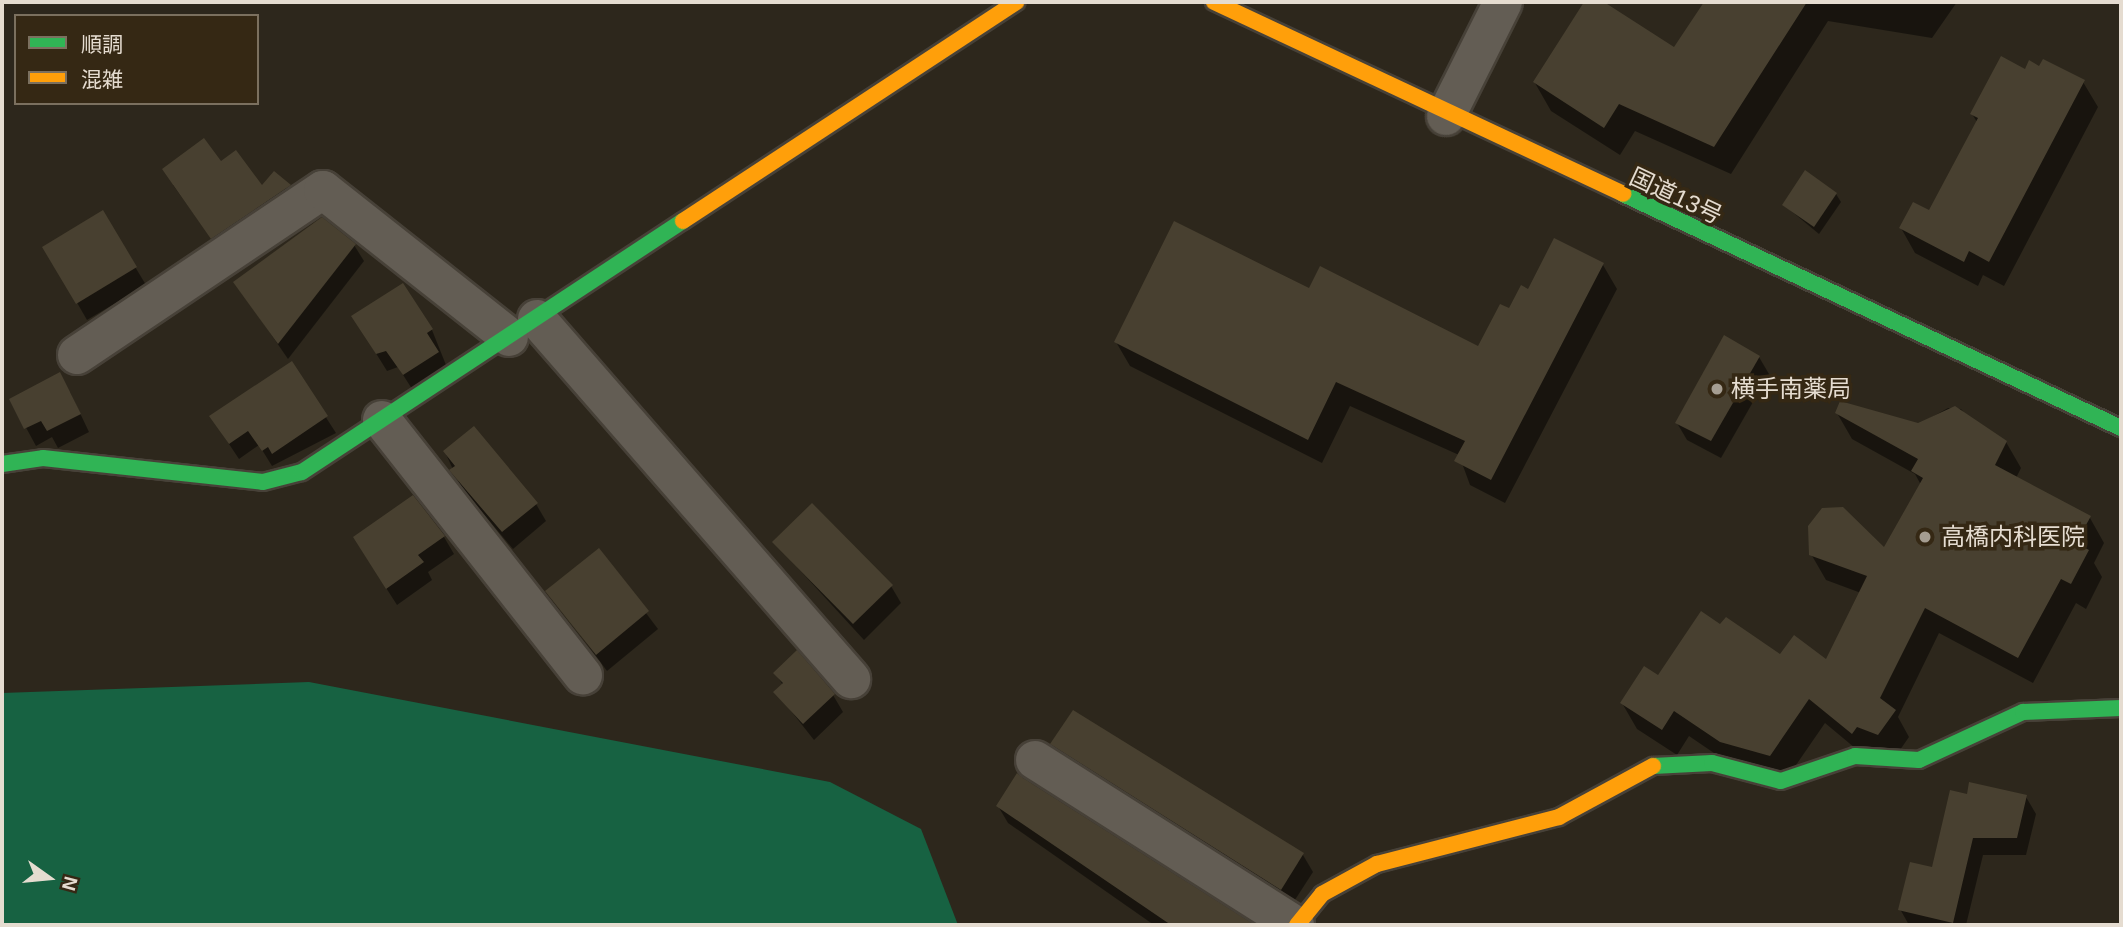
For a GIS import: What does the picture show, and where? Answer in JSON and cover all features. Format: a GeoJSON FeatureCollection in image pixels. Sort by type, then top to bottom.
{"type":"FeatureCollection","features":[{"type":"Feature","properties":{"kind":"main road"},"geometry":{"type":"LineString","coordinates":[[2,464],[43,458],[264,482],[302,472],[1017,2]]}},
{"type":"Feature","properties":{"kind":"main road","name":"国道13号"},"geometry":{"type":"LineString","coordinates":[[1214,2],[1446,116],[2121,428]]}},
{"type":"Feature","properties":{"kind":"main road"},"geometry":{"type":"LineString","coordinates":[[1296,925],[1322,894],[1377,864],[1559,817],[1643,766],[1712,763],[1781,781],[1855,756],[1919,760],[2022,712],[2121,708]]}},
{"type":"Feature","properties":{"kind":"street"},"geometry":{"type":"LineString","coordinates":[[1446,116],[1503,2]]}},
{"type":"Feature","properties":{"kind":"street"},"geometry":{"type":"LineString","coordinates":[[77,355],[323,190],[523,328],[851,679]]}},
{"type":"Feature","properties":{"kind":"street"},"geometry":{"type":"LineString","coordinates":[[382,420],[583,675]]}},
{"type":"Feature","properties":{"kind":"street"},"geometry":{"type":"LineString","coordinates":[[1035,760],[1296,925]]}},
{"type":"Feature","properties":{"kind":"green space"},"geometry":{"type":"Polygon","coordinates":[[[309,682],[830,782],[921,829],[958,925],[2,925],[2,693],[309,682]]]}},
{"type":"Feature","properties":{"kind":"building"},"geometry":{"type":"Polygon","coordinates":[[[1584,2],[1604,2],[1674,47],[1704,2],[1807,2],[1714,147],[1619,104],[1604,128],[1533,82],[1584,2]]]}},
{"type":"Feature","properties":{"kind":"building"},"geometry":{"type":"Polygon","coordinates":[[[2001,56],[2025,69],[2029,60],[2039,66],[2043,59],[2085,80],[1989,262],[1969,251],[1964,262],[1899,228],[1913,202],[1929,210],[1978,118],[1970,114],[2001,56]]]}},
{"type":"Feature","properties":{"kind":"building"},"geometry":{"type":"Polygon","coordinates":[[[204,138],[221,161],[236,150],[262,185],[274,171],[291,185],[211,239],[162,169],[204,138]]]}},
{"type":"Feature","properties":{"kind":"building"},"geometry":{"type":"Polygon","coordinates":[[[1805,170],[1837,193],[1814,227],[1782,205],[1805,170]]]}},
{"type":"Feature","properties":{"kind":"building"},"geometry":{"type":"Polygon","coordinates":[[[103,210],[137,267],[76,304],[42,247],[103,210]]]}},
{"type":"Feature","properties":{"kind":"building"},"geometry":{"type":"Polygon","coordinates":[[[322,217],[356,244],[278,344],[233,282],[322,217]]]}},
{"type":"Feature","properties":{"kind":"building"},"geometry":{"type":"Polygon","coordinates":[[[1174,221],[1309,288],[1320,266],[1478,346],[1500,304],[1509,308],[1521,285],[1528,289],[1554,238],[1604,263],[1491,480],[1454,461],[1465,441],[1336,382],[1308,440],[1114,342],[1174,221]]]}},
{"type":"Feature","properties":{"kind":"building"},"geometry":{"type":"Polygon","coordinates":[[[403,283],[433,329],[427,333],[439,352],[403,375],[386,351],[376,354],[351,316],[403,283]]]}},
{"type":"Feature","properties":{"kind":"building","name":"横手南薬局"},"geometry":{"type":"Polygon","coordinates":[[[1724,335],[1760,356],[1711,441],[1675,423],[1724,335]]]}},
{"type":"Feature","properties":{"kind":"building"},"geometry":{"type":"Polygon","coordinates":[[[292,361],[328,416],[272,454],[268,447],[262,451],[248,431],[229,444],[209,416],[292,361]]]}},
{"type":"Feature","properties":{"kind":"building"},"geometry":{"type":"Polygon","coordinates":[[[60,372],[81,414],[47,431],[41,421],[24,429],[9,399],[60,372]]]}},
{"type":"Feature","properties":{"kind":"building"},"geometry":{"type":"Polygon","coordinates":[[[1840,401],[1918,423],[1955,406],[2007,441],[1995,465],[2091,516],[2076,543],[2089,550],[2071,584],[2061,579],[2018,658],[1925,608],[1880,698],[1896,710],[1878,735],[1857,727],[1852,734],[1809,699],[1770,756],[1720,742],[1674,711],[1662,730],[1620,703],[1644,666],[1658,675],[1701,611],[1720,624],[1726,617],[1780,654],[1794,635],[1826,659],[1867,576],[1809,555],[1808,526],[1822,508],[1843,507],[1884,547],[1923,478],[1911,471],[1918,459],[1835,413],[1840,401]]]}},
{"type":"Feature","properties":{"kind":"building"},"geometry":{"type":"Polygon","coordinates":[[[474,426],[538,503],[502,532],[449,470],[455,466],[443,451],[474,426]]]}},
{"type":"Feature","properties":{"kind":"building"},"geometry":{"type":"Polygon","coordinates":[[[413,495],[445,536],[418,555],[424,562],[386,589],[353,537],[413,495]]]}},
{"type":"Feature","properties":{"kind":"building"},"geometry":{"type":"Polygon","coordinates":[[[812,503],[893,585],[853,624],[772,542],[812,503]]]}},
{"type":"Feature","properties":{"kind":"building"},"geometry":{"type":"Polygon","coordinates":[[[599,548],[649,611],[596,655],[545,591],[599,548]]]}},
{"type":"Feature","properties":{"kind":"building"},"geometry":{"type":"Polygon","coordinates":[[[797,650],[835,694],[803,724],[773,692],[783,683],[773,673],[797,650]]]}},
{"type":"Feature","properties":{"kind":"building"},"geometry":{"type":"Polygon","coordinates":[[[1073,710],[1304,853],[1281,890],[1050,744],[1073,710]]]}},
{"type":"Feature","properties":{"kind":"building"},"geometry":{"type":"Polygon","coordinates":[[[1017,773],[1255,925],[1171,925],[996,806],[1017,773]]]}},
{"type":"Feature","properties":{"kind":"building"},"geometry":{"type":"Polygon","coordinates":[[[1969,782],[2027,795],[2017,838],[1973,838],[1953,923],[1898,910],[1910,862],[1932,867],[1950,790],[1967,794],[1969,782]]]}},
{"type":"Feature","properties":{"kind":"traffic: fast"},"geometry":{"type":"LineString","coordinates":[[1623,194],[2121,428]]}},
{"type":"Feature","properties":{"kind":"traffic: fast"},"geometry":{"type":"LineString","coordinates":[[2,464],[43,458],[263,482],[302,472],[683,221]]}},
{"type":"Feature","properties":{"kind":"traffic: fast"},"geometry":{"type":"LineString","coordinates":[[1653,766],[1712,763],[1781,781],[1855,756],[1919,760],[2023,712],[2121,708]]}},
{"type":"Feature","properties":{"kind":"traffic: slow"},"geometry":{"type":"LineString","coordinates":[[683,221],[1017,2]]}},
{"type":"Feature","properties":{"kind":"traffic: slow"},"geometry":{"type":"LineString","coordinates":[[1214,2],[1623,194]]}},
{"type":"Feature","properties":{"kind":"traffic: slow"},"geometry":{"type":"LineString","coordinates":[[1297,925],[1322,894],[1377,864],[1559,817],[1653,766]]}},
{"type":"Feature","properties":{"kind":"place","name":"横手南薬局"},"geometry":{"type":"Point","coordinates":[1717,389]}},
{"type":"Feature","properties":{"kind":"place","name":"高橋内科医院"},"geometry":{"type":"Point","coordinates":[1925,537]}}]}
